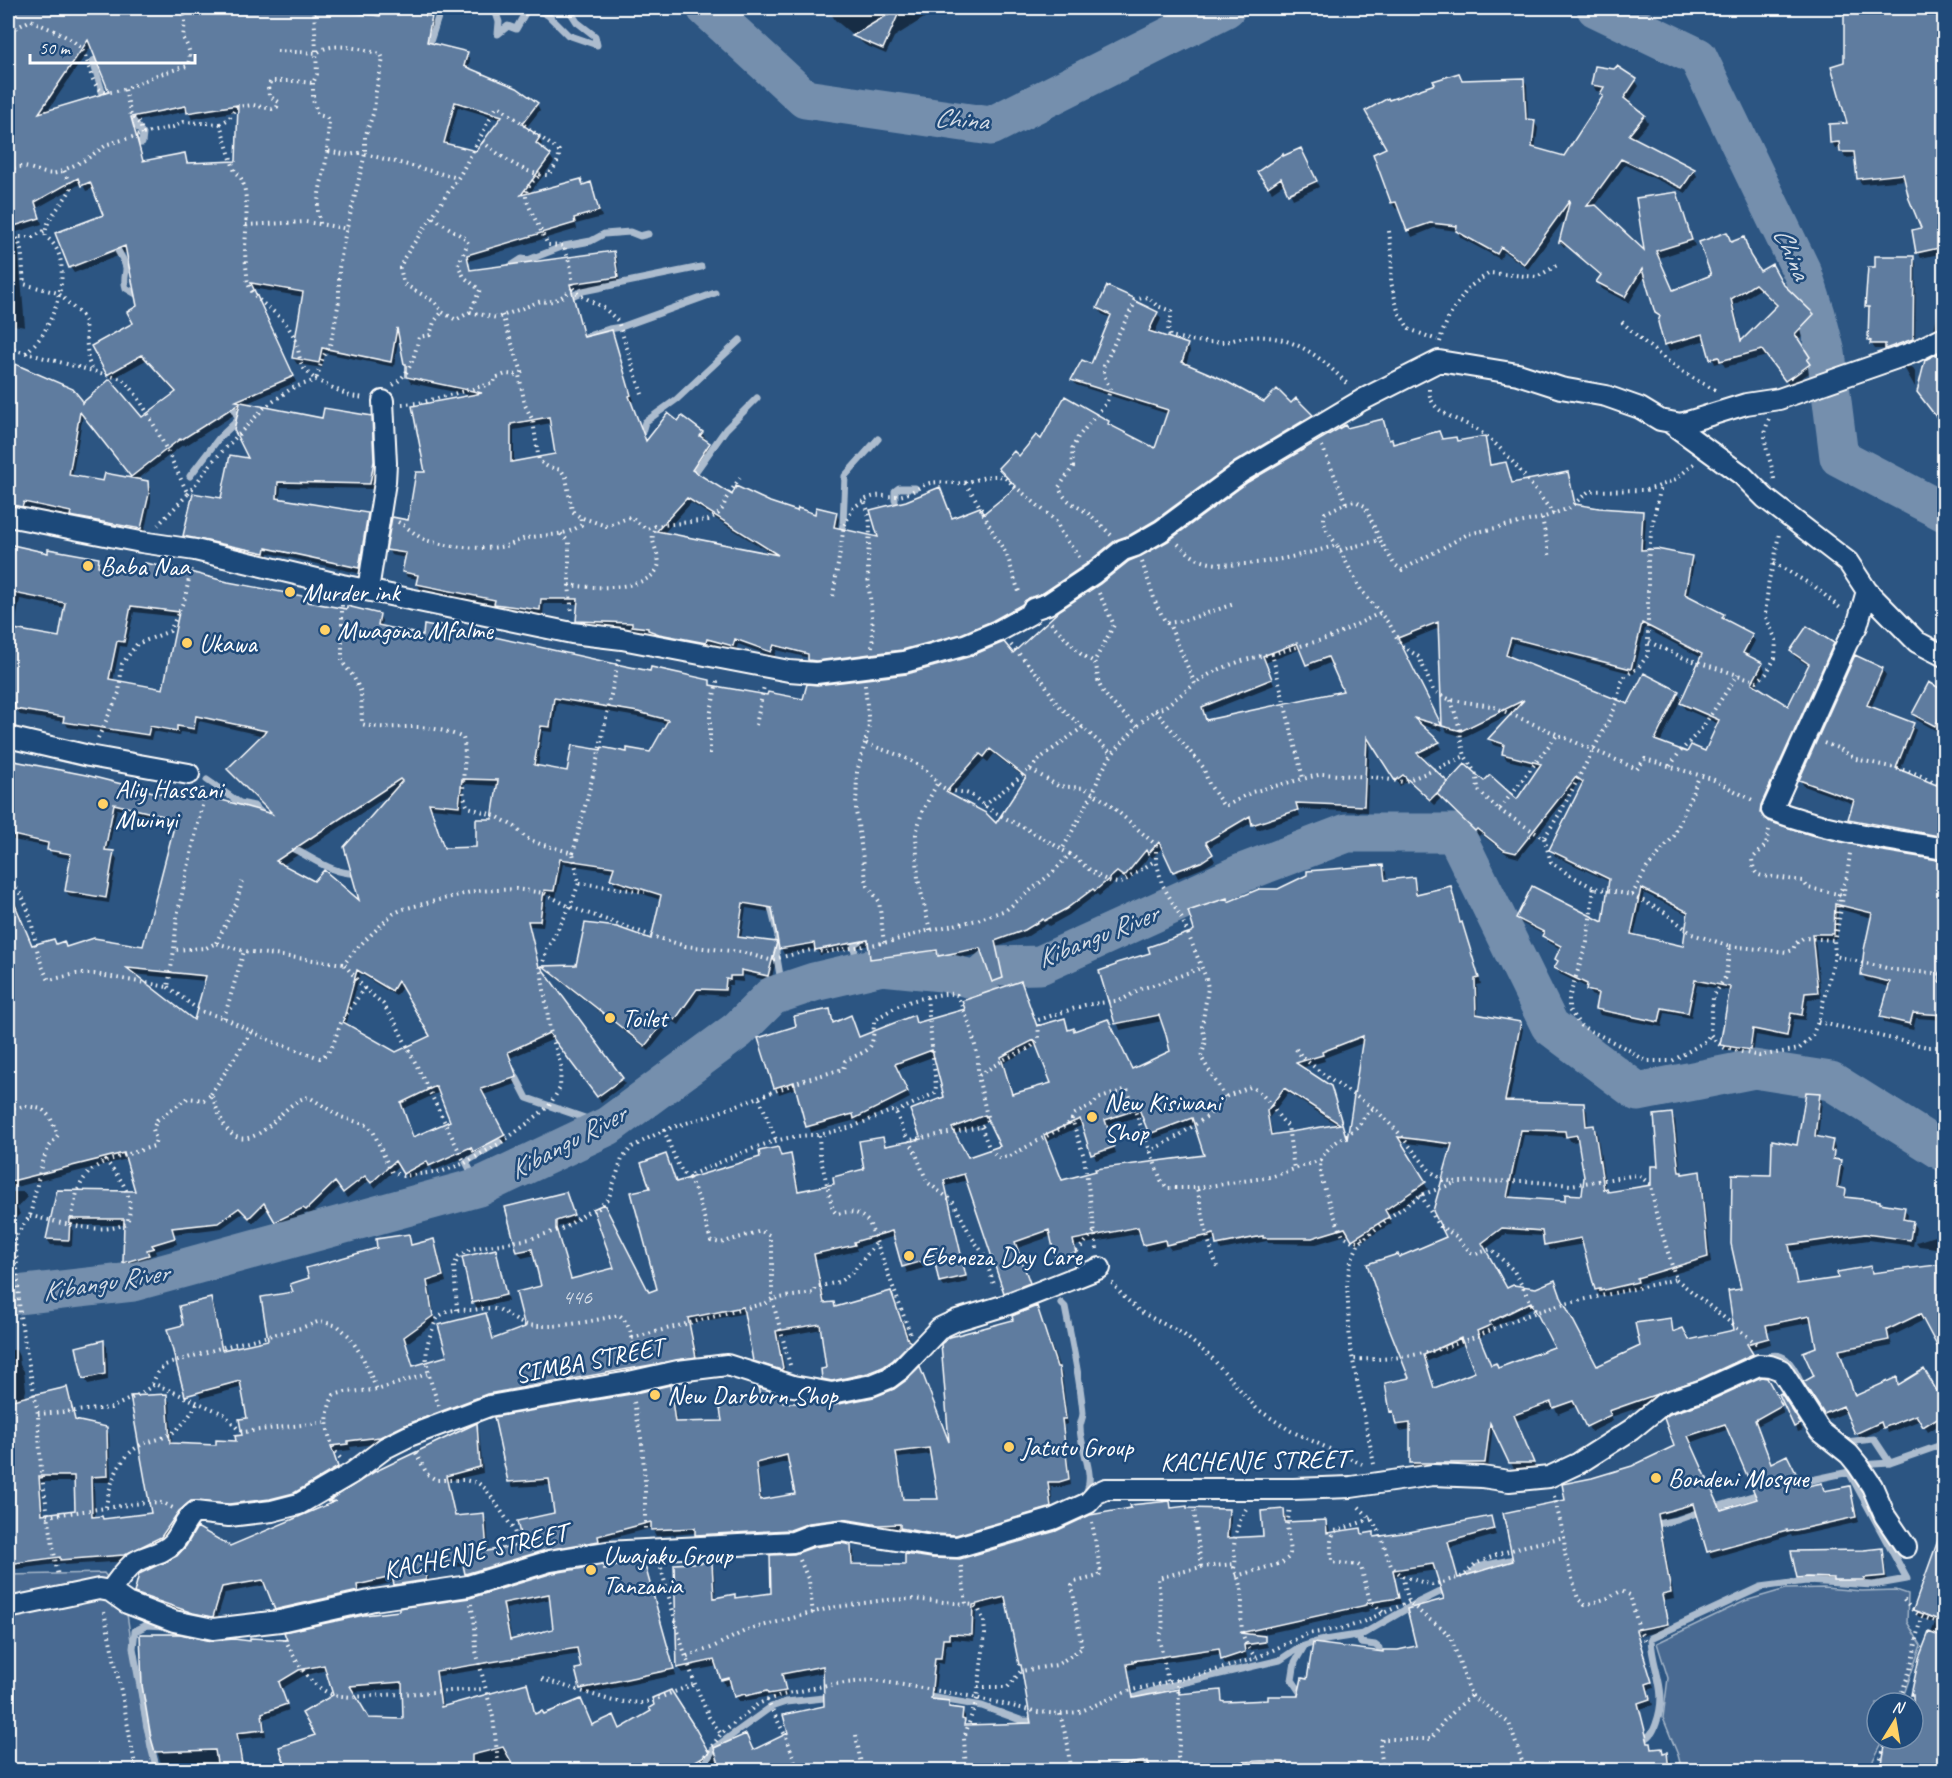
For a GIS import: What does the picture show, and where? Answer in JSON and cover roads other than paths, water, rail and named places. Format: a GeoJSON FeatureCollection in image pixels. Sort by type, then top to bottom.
{"type":"FeatureCollection","features":[{"type":"Feature","properties":{"kind":"street"},"geometry":{"type":"LineString","coordinates":[[1672,424],[1681,424],[1746,404],[1775,400],[1914,352],[1944,338]]}},
{"type":"Feature","properties":{"kind":"street"},"geometry":{"type":"LineString","coordinates":[[8,516],[195,550],[342,585],[572,633],[622,639],[769,668],[816,673],[904,663],[964,645],[999,631],[1031,611],[1048,604],[1129,548],[1161,531],[1240,472],[1440,351],[1561,388],[1606,396],[1672,424],[1742,475],[1766,498],[1848,562],[1867,591],[1917,642],[1944,656]]}},
{"type":"Feature","properties":{"kind":"street"},"geometry":{"type":"LineString","coordinates":[[368,590],[381,515],[386,463],[383,401]]}},
{"type":"Feature","properties":{"kind":"street"},"geometry":{"type":"LineString","coordinates":[[1867,591],[1857,626],[1847,643],[1772,810],[1807,823],[1853,831],[1871,837],[1944,849]]}},
{"type":"Feature","properties":{"kind":"street"},"geometry":{"type":"LineString","coordinates":[[8,737],[89,756],[189,774]]}},
{"type":"Feature","properties":{"kind":"street","name":"SIMBA STREET"},"geometry":{"type":"LineString","coordinates":[[105,1590],[136,1561],[162,1552],[174,1542],[187,1520],[195,1512],[229,1516],[272,1511],[299,1504],[352,1473],[385,1448],[489,1406],[678,1371],[727,1365],[794,1386],[832,1393],[872,1385],[889,1378],[901,1369],[940,1328],[1100,1268]]}},
{"type":"Feature","properties":{"kind":"street","name":"KACHENJE STREET"},"geometry":{"type":"LineString","coordinates":[[105,1590],[127,1604],[174,1622],[213,1629],[280,1621],[374,1600],[468,1586],[550,1561],[607,1552],[793,1542],[811,1535],[841,1531],[932,1546],[957,1547],[1053,1519],[1088,1503],[1097,1493],[1106,1489],[1293,1490],[1351,1487],[1433,1475],[1465,1475],[1509,1481],[1549,1477],[1607,1446],[1664,1403],[1704,1390],[1759,1365],[1778,1368],[1820,1431],[1849,1454],[1858,1465],[1872,1486],[1885,1515],[1906,1546]]}},
{"type":"Feature","properties":{"kind":"street"},"geometry":{"type":"LineString","coordinates":[[8,1608],[61,1596],[105,1590]]}},
{"type":"Feature","properties":{"kind":"waterway"},"geometry":{"type":"LineString","coordinates":[[358,21],[359,8]]}},
{"type":"Feature","properties":{"kind":"waterway"},"geometry":{"type":"LineString","coordinates":[[428,48],[441,8]]}},
{"type":"Feature","properties":{"kind":"waterway"},"geometry":{"type":"LineString","coordinates":[[488,8],[496,13],[499,22],[498,34],[508,26],[516,29],[528,8]]}},
{"type":"Feature","properties":{"kind":"waterway"},"geometry":{"type":"LineString","coordinates":[[534,8],[548,15],[568,35],[597,45],[595,36],[577,22],[568,8]]}},
{"type":"Feature","properties":{"kind":"waterway","name":"China"},"geometry":{"type":"LineString","coordinates":[[706,8],[805,99],[991,126],[1226,8]]}},
{"type":"Feature","properties":{"kind":"waterway","name":"China"},"geometry":{"type":"LineString","coordinates":[[1596,8],[1698,57],[1803,274],[1826,353],[1839,457],[1944,512]]}},
{"type":"Feature","properties":{"kind":"waterway"},"geometry":{"type":"LineString","coordinates":[[102,57],[93,61],[103,95],[110,94]]}},
{"type":"Feature","properties":{"kind":"waterway"},"geometry":{"type":"LineString","coordinates":[[128,114],[143,134],[142,143],[130,144]]}},
{"type":"Feature","properties":{"kind":"waterway"},"geometry":{"type":"LineString","coordinates":[[505,270],[522,259],[528,260],[564,246],[591,241],[604,234],[630,232],[640,236],[648,234]]}},
{"type":"Feature","properties":{"kind":"waterway"},"geometry":{"type":"LineString","coordinates":[[114,243],[126,268],[126,288],[141,297]]}},
{"type":"Feature","properties":{"kind":"waterway"},"geometry":{"type":"LineString","coordinates":[[565,299],[583,291],[701,267]]}},
{"type":"Feature","properties":{"kind":"waterway"},"geometry":{"type":"LineString","coordinates":[[588,342],[588,336],[621,327],[715,293]]}},
{"type":"Feature","properties":{"kind":"waterway"},"geometry":{"type":"LineString","coordinates":[[640,439],[645,422],[677,399],[740,340]]}},
{"type":"Feature","properties":{"kind":"waterway"},"geometry":{"type":"LineString","coordinates":[[691,478],[726,429],[757,398]]}},
{"type":"Feature","properties":{"kind":"waterway"},"geometry":{"type":"LineString","coordinates":[[190,476],[219,438],[239,419],[229,400]]}},
{"type":"Feature","properties":{"kind":"waterway"},"geometry":{"type":"LineString","coordinates":[[841,536],[845,476],[878,439]]}},
{"type":"Feature","properties":{"kind":"waterway"},"geometry":{"type":"LineString","coordinates":[[895,500],[895,491],[899,488],[915,488]]}},
{"type":"Feature","properties":{"kind":"waterway"},"geometry":{"type":"LineString","coordinates":[[207,780],[240,803],[254,806],[265,816]]}},
{"type":"Feature","properties":{"kind":"waterway","name":"Kibangu River"},"geometry":{"type":"LineString","coordinates":[[8,1296],[133,1282],[479,1187],[608,1126],[738,1030],[772,996],[814,982],[882,966],[942,972],[977,980],[993,966],[1040,965],[1242,873],[1347,833],[1455,833],[1550,1026],[1638,1092],[1754,1069],[1831,1081],[1944,1152]]}},
{"type":"Feature","properties":{"kind":"waterway"},"geometry":{"type":"LineString","coordinates":[[291,842],[292,848],[324,865],[341,872],[359,873]]}},
{"type":"Feature","properties":{"kind":"waterway"},"geometry":{"type":"LineString","coordinates":[[769,899],[778,936],[776,952],[783,993]]}},
{"type":"Feature","properties":{"kind":"waterway"},"geometry":{"type":"LineString","coordinates":[[857,972],[854,944],[859,941],[859,935]]}},
{"type":"Feature","properties":{"kind":"waterway"},"geometry":{"type":"LineString","coordinates":[[513,1071],[527,1098],[608,1126]]}},
{"type":"Feature","properties":{"kind":"waterway"},"geometry":{"type":"LineString","coordinates":[[479,1187],[466,1162],[499,1142]]}},
{"type":"Feature","properties":{"kind":"waterway"},"geometry":{"type":"LineString","coordinates":[[1061,1303],[1065,1307],[1082,1400],[1081,1436],[1089,1471],[1085,1495]]}},
{"type":"Feature","properties":{"kind":"waterway"},"geometry":{"type":"LineString","coordinates":[[1760,1360],[1769,1356],[1783,1357],[1793,1367],[1804,1389]]}},
{"type":"Feature","properties":{"kind":"waterway"},"geometry":{"type":"LineString","coordinates":[[1842,1440],[1845,1442],[1874,1439],[1890,1463]]}},
{"type":"Feature","properties":{"kind":"waterway"},"geometry":{"type":"LineString","coordinates":[[1793,1484],[1849,1472],[1858,1465],[1890,1463],[1944,1444]]}},
{"type":"Feature","properties":{"kind":"waterway"},"geometry":{"type":"LineString","coordinates":[[1641,1741],[1654,1730],[1660,1712],[1660,1690],[1651,1638],[1761,1587],[1806,1581],[1873,1585],[1907,1579],[1849,1472]]}},
{"type":"Feature","properties":{"kind":"waterway"},"geometry":{"type":"LineString","coordinates":[[1713,1508],[1762,1493]]}},
{"type":"Feature","properties":{"kind":"waterway"},"geometry":{"type":"LineString","coordinates":[[1652,1525],[1677,1520],[1702,1511]]}},
{"type":"Feature","properties":{"kind":"waterway"},"geometry":{"type":"LineString","coordinates":[[1463,1581],[1478,1567],[1519,1558]]}},
{"type":"Feature","properties":{"kind":"waterway"},"geometry":{"type":"LineString","coordinates":[[1127,1700],[1161,1688],[1280,1660],[1298,1648],[1319,1641],[1363,1634],[1450,1587]]}},
{"type":"Feature","properties":{"kind":"waterway"},"geometry":{"type":"LineString","coordinates":[[157,1770],[133,1648],[135,1631],[147,1625],[165,1626]]}},
{"type":"Feature","properties":{"kind":"waterway"},"geometry":{"type":"LineString","coordinates":[[1355,1636],[1361,1643],[1375,1645],[1379,1648],[1380,1660]]}},
{"type":"Feature","properties":{"kind":"waterway"},"geometry":{"type":"LineString","coordinates":[[1301,1698],[1292,1680],[1295,1662],[1303,1648]]}},
{"type":"Feature","properties":{"kind":"waterway"},"geometry":{"type":"LineString","coordinates":[[924,1696],[982,1706],[1023,1721],[1039,1721]]}},
{"type":"Feature","properties":{"kind":"waterway"},"geometry":{"type":"LineString","coordinates":[[701,1770],[714,1748],[771,1707],[786,1702],[833,1697]]}},
{"type":"Feature","properties":{"kind":"waterway"},"geometry":{"type":"LineString","coordinates":[[1145,1752],[1148,1770]]}},
{"type":"Feature","properties":{"kind":"place","name":"Baba Naa"},"geometry":{"type":"Point","coordinates":[88,566]}},
{"type":"Feature","properties":{"kind":"place","name":"Murder ink"},"geometry":{"type":"Point","coordinates":[290,592]}},
{"type":"Feature","properties":{"kind":"place","name":"Mwagona Mfalme"},"geometry":{"type":"Point","coordinates":[325,630]}},
{"type":"Feature","properties":{"kind":"place","name":"Ukawa"},"geometry":{"type":"Point","coordinates":[187,643]}},
{"type":"Feature","properties":{"kind":"place","name":"Aliy Hassani Mwinyi"},"geometry":{"type":"Point","coordinates":[103,804]}},
{"type":"Feature","properties":{"kind":"place","name":"Toilet"},"geometry":{"type":"Point","coordinates":[610,1018]}},
{"type":"Feature","properties":{"kind":"place","name":"New Kisiwani Shop"},"geometry":{"type":"Point","coordinates":[1092,1117]}},
{"type":"Feature","properties":{"kind":"place","name":"Ebeneza Day Care"},"geometry":{"type":"Point","coordinates":[909,1256]}},
{"type":"Feature","properties":{"kind":"place","name":"New Darburn Shop"},"geometry":{"type":"Point","coordinates":[655,1395]}},
{"type":"Feature","properties":{"kind":"place","name":"Jatutu Group"},"geometry":{"type":"Point","coordinates":[1009,1447]}},
{"type":"Feature","properties":{"kind":"place","name":"Bondeni Mosque"},"geometry":{"type":"Point","coordinates":[1656,1478]}},
{"type":"Feature","properties":{"kind":"place","name":"Uwajaku Group Tanzania"},"geometry":{"type":"Point","coordinates":[591,1570]}}]}
